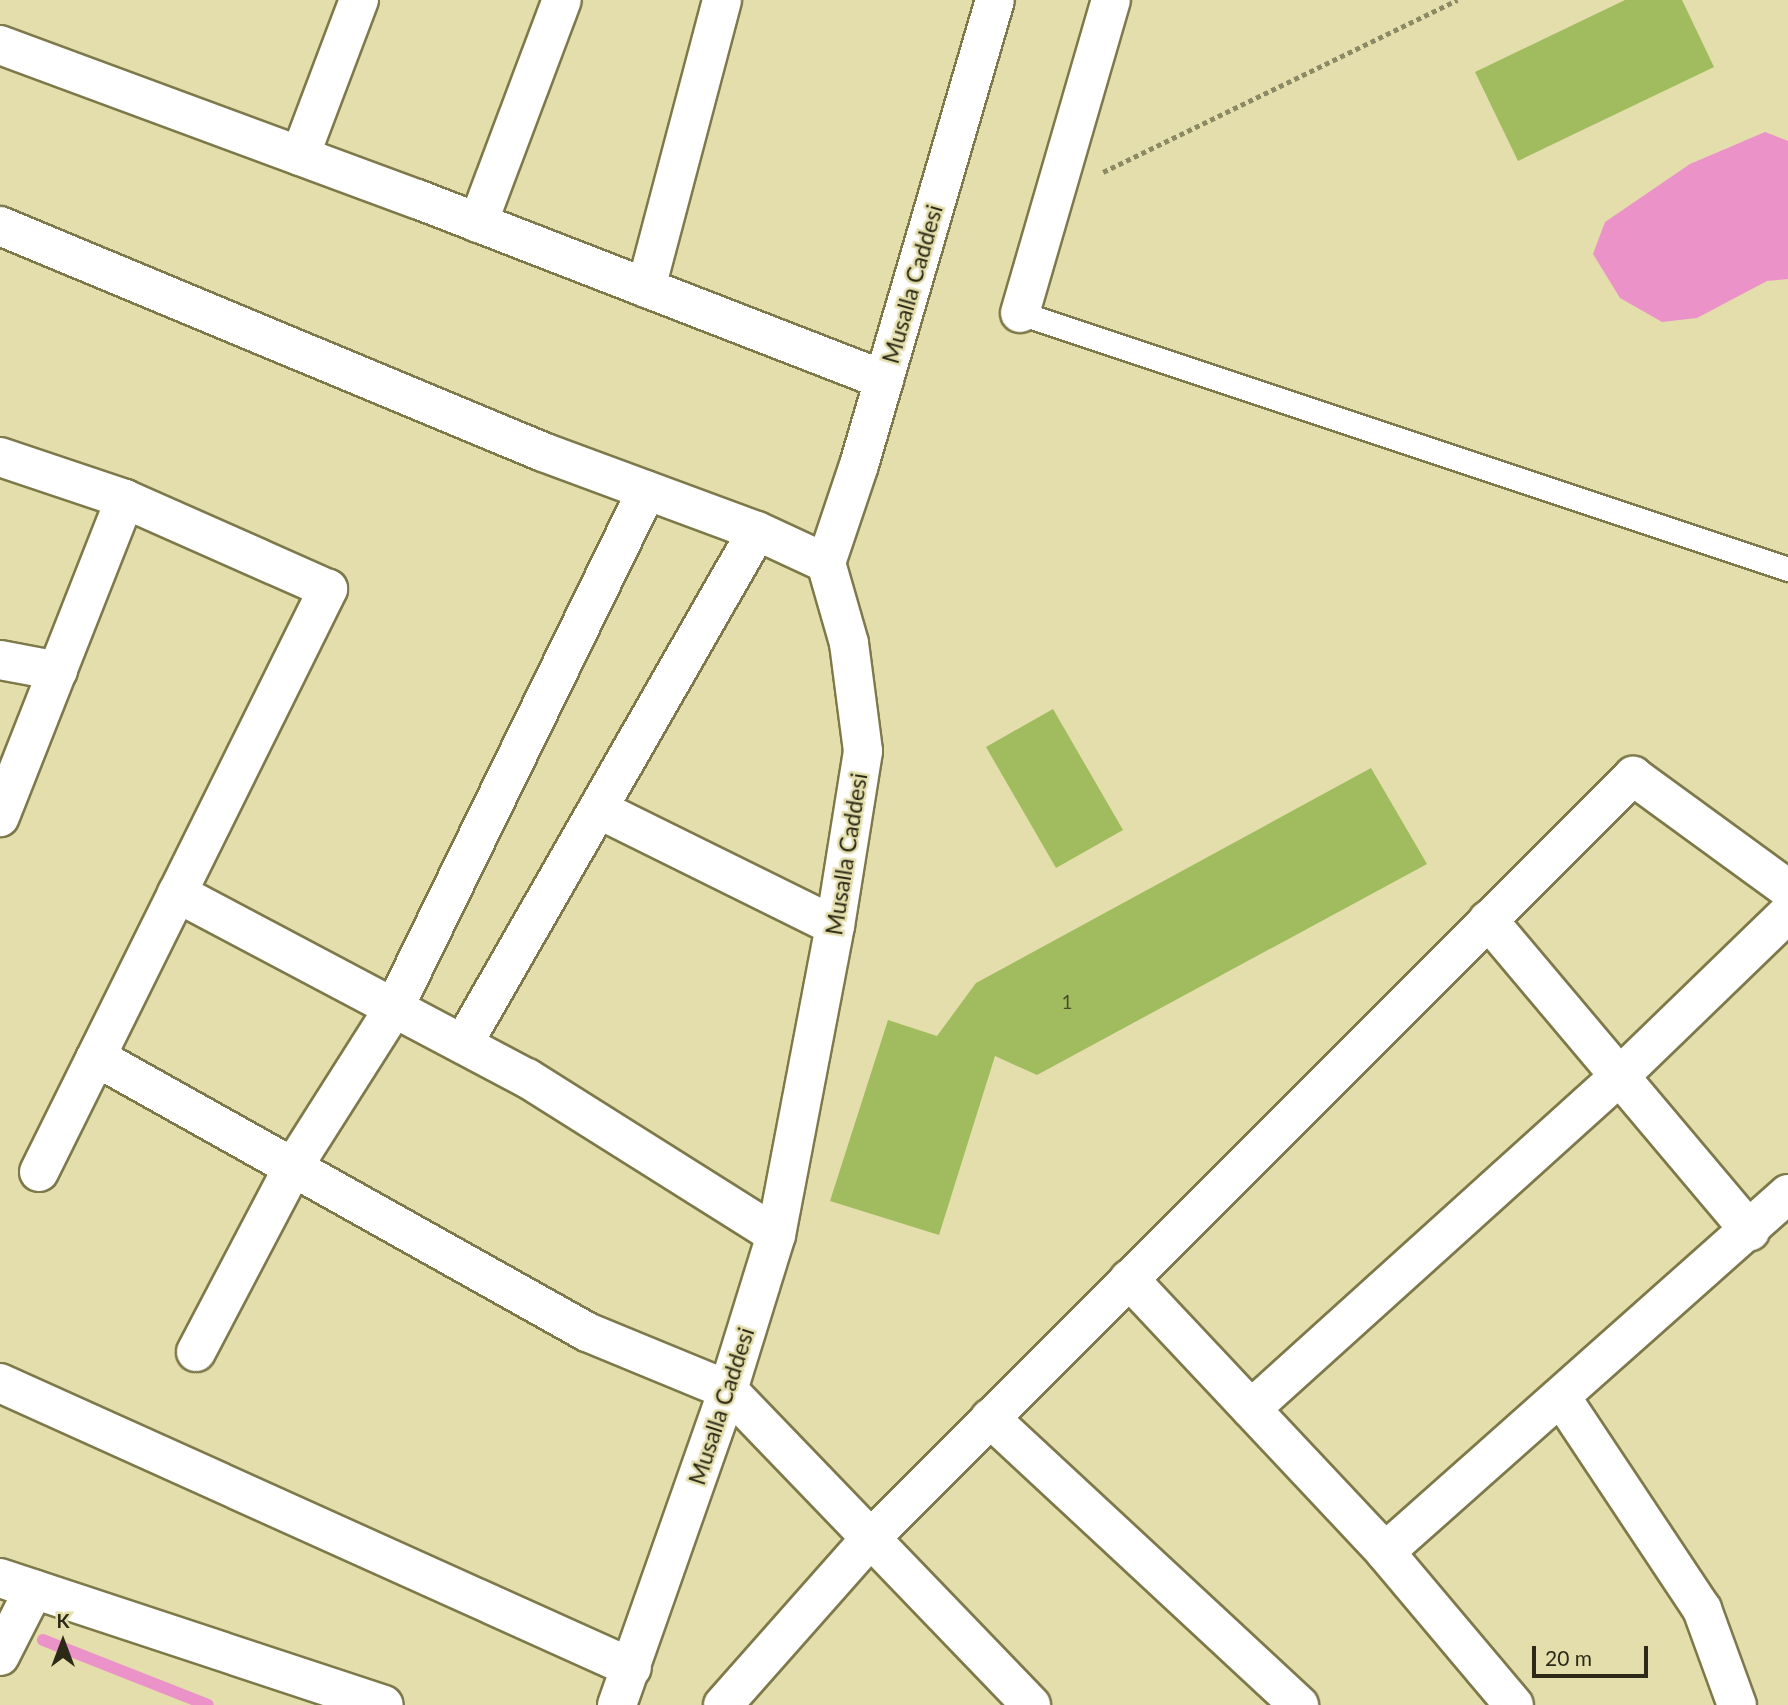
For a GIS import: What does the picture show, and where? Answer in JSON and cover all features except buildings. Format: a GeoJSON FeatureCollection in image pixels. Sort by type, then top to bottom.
{"type":"FeatureCollection","features":[{"type":"Feature","properties":{"kind":"street"},"geometry":{"type":"LineString","coordinates":[[300,156],[359,0]]}},
{"type":"Feature","properties":{"kind":"street"},"geometry":{"type":"LineString","coordinates":[[478,223],[562,0]]}},
{"type":"Feature","properties":{"kind":"street"},"geometry":{"type":"LineString","coordinates":[[646,288],[722,0]]}},
{"type":"Feature","properties":{"kind":"street","name":"Musalla Caddesi"},"geometry":{"type":"LineString","coordinates":[[617,1705],[728,1390],[776,1235],[835,926],[863,751],[849,643],[825,563],[884,380],[995,0]]}},
{"type":"Feature","properties":{"kind":"street"},"geometry":{"type":"LineString","coordinates":[[1020,313],[1111,0]]}},
{"type":"Feature","properties":{"kind":"street"},"geometry":{"type":"LineString","coordinates":[[0,45],[478,223],[884,380]]}},
{"type":"Feature","properties":{"kind":"street"},"geometry":{"type":"LineString","coordinates":[[0,226],[543,452],[757,531],[825,563]]}},
{"type":"Feature","properties":{"kind":"street"},"geometry":{"type":"LineString","coordinates":[[0,457],[125,499],[328,589],[39,1172]]}},
{"type":"Feature","properties":{"kind":"street"},"geometry":{"type":"LineString","coordinates":[[196,1352],[293,1167],[394,1008],[647,490]]}},
{"type":"Feature","properties":{"kind":"street"},"geometry":{"type":"LineString","coordinates":[[0,817],[125,499]]}},
{"type":"Feature","properties":{"kind":"street"},"geometry":{"type":"LineString","coordinates":[[463,1044],[757,531]]}},
{"type":"Feature","properties":{"kind":"street"},"geometry":{"type":"LineString","coordinates":[[0,660],[58,671]]}},
{"type":"Feature","properties":{"kind":"street"},"geometry":{"type":"LineString","coordinates":[[723,1705],[871,1538],[1633,776],[1788,889]]}},
{"type":"Feature","properties":{"kind":"street"},"geometry":{"type":"LineString","coordinates":[[598,808],[835,926]]}},
{"type":"Feature","properties":{"kind":"street"},"geometry":{"type":"LineString","coordinates":[[177,893],[527,1078],[776,1235]]}},
{"type":"Feature","properties":{"kind":"street"},"geometry":{"type":"LineString","coordinates":[[1251,1409],[1620,1076],[1788,913]]}},
{"type":"Feature","properties":{"kind":"street"},"geometry":{"type":"LineString","coordinates":[[1488,920],[1749,1231]]}},
{"type":"Feature","properties":{"kind":"street"},"geometry":{"type":"LineString","coordinates":[[96,1057],[587,1332],[728,1390],[1031,1705]]}},
{"type":"Feature","properties":{"kind":"street"},"geometry":{"type":"LineString","coordinates":[[1385,1552],[1788,1194]]}},
{"type":"Feature","properties":{"kind":"street"},"geometry":{"type":"LineString","coordinates":[[1129,1279],[1385,1552],[1514,1705]]}},
{"type":"Feature","properties":{"kind":"street"},"geometry":{"type":"LineString","coordinates":[[0,1384],[632,1668]]}},
{"type":"Feature","properties":{"kind":"street"},"geometry":{"type":"LineString","coordinates":[[1561,1397],[1702,1609],[1737,1705]]}},
{"type":"Feature","properties":{"kind":"street"},"geometry":{"type":"LineString","coordinates":[[990,1418],[1298,1705]]}},
{"type":"Feature","properties":{"kind":"street"},"geometry":{"type":"LineString","coordinates":[[0,1656],[17,1583],[383,1705]]}},
{"type":"Feature","properties":{"kind":"lane"},"geometry":{"type":"LineString","coordinates":[[1020,313],[1788,569]]}},
{"type":"Feature","properties":{"kind":"path"},"geometry":{"type":"LineString","coordinates":[[1055,195],[1458,0]]}},
{"type":"Feature","properties":{"kind":"shaded area"},"geometry":{"type":"Polygon","coordinates":[[[1765,132],[1788,141],[1788,279],[1767,281],[1697,318],[1662,322],[1620,298],[1593,254],[1605,222],[1690,164],[1765,132]]]}},
{"type":"Feature","properties":{"kind":"waterway"},"geometry":{"type":"LineString","coordinates":[[43,1640],[208,1705]]}}]}
